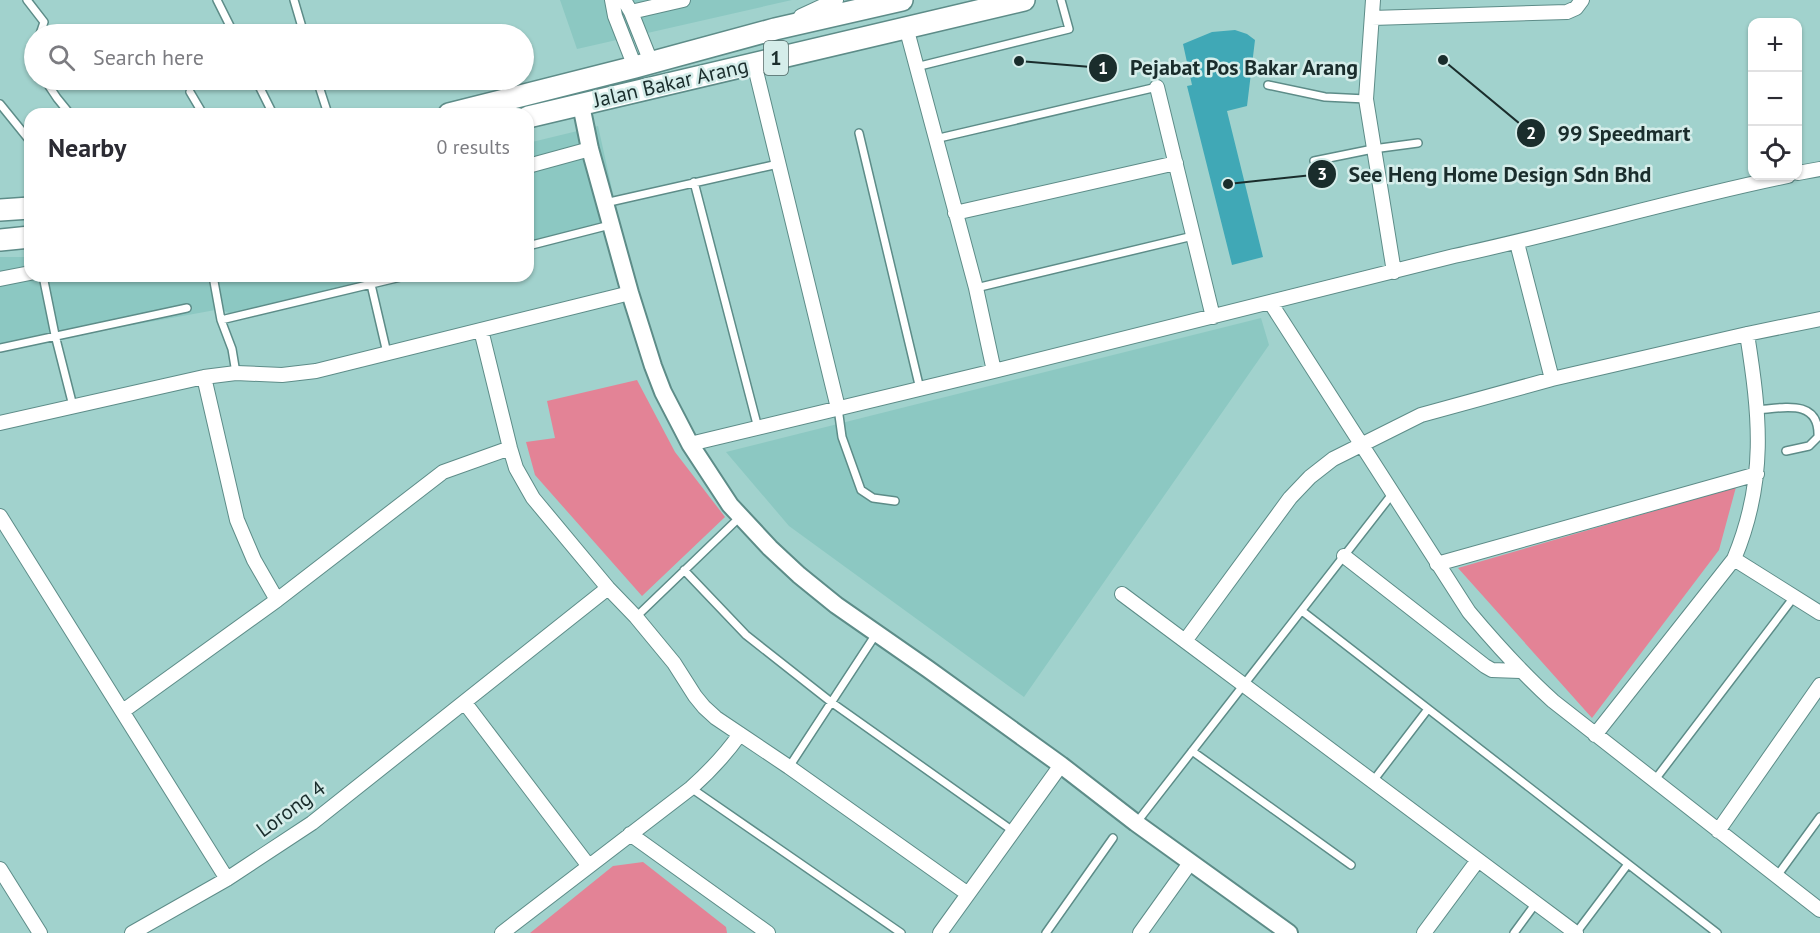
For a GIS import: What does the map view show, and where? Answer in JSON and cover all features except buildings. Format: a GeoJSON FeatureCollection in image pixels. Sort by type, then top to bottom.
{"type":"FeatureCollection","features":[{"type":"Feature","properties":{"kind":"main road","name":"Jalan Bakar Arang"},"geometry":{"type":"LineString","coordinates":[[472,108],[775,28],[899,0]]}},
{"type":"Feature","properties":{"kind":"main road","name":"Jalan Bakar Arang"},"geometry":{"type":"LineString","coordinates":[[534,116],[1024,0]]}},
{"type":"Feature","properties":{"kind":"main road"},"geometry":{"type":"LineString","coordinates":[[0,210],[24,208]]}},
{"type":"Feature","properties":{"kind":"main road"},"geometry":{"type":"LineString","coordinates":[[0,240],[24,238]]}},
{"type":"Feature","properties":{"kind":"street"},"geometry":{"type":"LineString","coordinates":[[612,0],[615,16],[643,64]]}},
{"type":"Feature","properties":{"kind":"street"},"geometry":{"type":"LineString","coordinates":[[643,64],[627,6],[683,0]]}},
{"type":"Feature","properties":{"kind":"street"},"geometry":{"type":"LineString","coordinates":[[775,28],[836,0]]}},
{"type":"Feature","properties":{"kind":"street"},"geometry":{"type":"LineString","coordinates":[[1373,0],[1366,99],[1394,272]]}},
{"type":"Feature","properties":{"kind":"street"},"geometry":{"type":"LineString","coordinates":[[1372,18],[1567,12],[1576,8],[1582,0]]}},
{"type":"Feature","properties":{"kind":"street"},"geometry":{"type":"LineString","coordinates":[[906,27],[976,288],[994,371]]}},
{"type":"Feature","properties":{"kind":"street"},"geometry":{"type":"LineString","coordinates":[[754,63],[838,408]]}},
{"type":"Feature","properties":{"kind":"street"},"geometry":{"type":"LineString","coordinates":[[1157,87],[1213,317]]}},
{"type":"Feature","properties":{"kind":"street"},"geometry":{"type":"LineString","coordinates":[[581,105],[590,149],[630,294],[653,366],[663,392],[690,444],[730,505],[770,548],[799,575],[836,604],[1061,765],[1190,863],[1289,933]]}},
{"type":"Feature","properties":{"kind":"street"},"geometry":{"type":"LineString","coordinates":[[534,164],[590,149]]}},
{"type":"Feature","properties":{"kind":"street"},"geometry":{"type":"LineString","coordinates":[[955,213],[1176,163]]}},
{"type":"Feature","properties":{"kind":"street"},"geometry":{"type":"LineString","coordinates":[[1802,172],[1820,169]]}},
{"type":"Feature","properties":{"kind":"street"},"geometry":{"type":"LineString","coordinates":[[690,444],[1517,243],[1648,208],[1770,180]]}},
{"type":"Feature","properties":{"kind":"street"},"geometry":{"type":"LineString","coordinates":[[1517,243],[1552,379]]}},
{"type":"Feature","properties":{"kind":"street"},"geometry":{"type":"LineString","coordinates":[[0,279],[24,274]]}},
{"type":"Feature","properties":{"kind":"street"},"geometry":{"type":"LineString","coordinates":[[0,423],[204,377],[236,373],[298,374],[316,371],[630,294]]}},
{"type":"Feature","properties":{"kind":"street"},"geometry":{"type":"LineString","coordinates":[[1270,302],[1469,612],[1520,671],[1552,701],[1820,910]]}},
{"type":"Feature","properties":{"kind":"street"},"geometry":{"type":"LineString","coordinates":[[1185,642],[1290,498],[1310,477],[1333,459],[1361,444],[1421,415],[1552,379],[1747,334],[1820,320]]}},
{"type":"Feature","properties":{"kind":"street"},"geometry":{"type":"LineString","coordinates":[[481,330],[516,468],[533,498],[674,663],[694,696],[716,718],[968,894]]}},
{"type":"Feature","properties":{"kind":"street"},"geometry":{"type":"LineString","coordinates":[[1595,735],[1734,559],[1744,535],[1757,474],[1757,410],[1747,334]]}},
{"type":"Feature","properties":{"kind":"street"},"geometry":{"type":"LineString","coordinates":[[204,377],[237,520],[254,560],[277,600]]}},
{"type":"Feature","properties":{"kind":"street"},"geometry":{"type":"LineString","coordinates":[[123,711],[277,600],[442,472],[510,448]]}},
{"type":"Feature","properties":{"kind":"street"},"geometry":{"type":"LineString","coordinates":[[1437,564],[1757,474]]}},
{"type":"Feature","properties":{"kind":"street"},"geometry":{"type":"LineString","coordinates":[[0,516],[227,879]]}},
{"type":"Feature","properties":{"kind":"street"},"geometry":{"type":"LineString","coordinates":[[1344,556],[1485,666],[1492,670],[1520,671]]}},
{"type":"Feature","properties":{"kind":"street"},"geometry":{"type":"LineString","coordinates":[[1734,559],[1820,614]]}},
{"type":"Feature","properties":{"kind":"street","name":"Lorong 4"},"geometry":{"type":"LineString","coordinates":[[132,933],[227,879],[312,823],[608,588]]}},
{"type":"Feature","properties":{"kind":"street"},"geometry":{"type":"LineString","coordinates":[[1122,594],[1576,933]]}},
{"type":"Feature","properties":{"kind":"street"},"geometry":{"type":"LineString","coordinates":[[1718,831],[1820,685]]}},
{"type":"Feature","properties":{"kind":"street"},"geometry":{"type":"LineString","coordinates":[[465,703],[588,865]]}},
{"type":"Feature","properties":{"kind":"street"},"geometry":{"type":"LineString","coordinates":[[502,933],[691,788],[727,753],[740,734]]}},
{"type":"Feature","properties":{"kind":"street"},"geometry":{"type":"LineString","coordinates":[[940,933],[1061,765]]}},
{"type":"Feature","properties":{"kind":"street"},"geometry":{"type":"LineString","coordinates":[[630,834],[760,931]]}},
{"type":"Feature","properties":{"kind":"street"},"geometry":{"type":"LineString","coordinates":[[1424,933],[1478,860]]}},
{"type":"Feature","properties":{"kind":"street"},"geometry":{"type":"LineString","coordinates":[[1140,933],[1190,863]]}},
{"type":"Feature","properties":{"kind":"street"},"geometry":{"type":"LineString","coordinates":[[0,869],[40,933]]}},
{"type":"Feature","properties":{"kind":"lane"},"geometry":{"type":"LineString","coordinates":[[27,0],[43,24]]}},
{"type":"Feature","properties":{"kind":"lane"},"geometry":{"type":"LineString","coordinates":[[217,0],[229,24]]}},
{"type":"Feature","properties":{"kind":"lane"},"geometry":{"type":"LineString","coordinates":[[294,0],[301,24]]}},
{"type":"Feature","properties":{"kind":"lane"},"geometry":{"type":"LineString","coordinates":[[916,67],[1069,29],[1061,0]]}},
{"type":"Feature","properties":{"kind":"lane"},"geometry":{"type":"LineString","coordinates":[[1268,85],[1325,97],[1366,99]]}},
{"type":"Feature","properties":{"kind":"lane"},"geometry":{"type":"LineString","coordinates":[[935,139],[1157,87]]}},
{"type":"Feature","properties":{"kind":"lane"},"geometry":{"type":"LineString","coordinates":[[52,90],[65,108]]}},
{"type":"Feature","properties":{"kind":"lane"},"geometry":{"type":"LineString","coordinates":[[261,90],[270,108]]}},
{"type":"Feature","properties":{"kind":"lane"},"geometry":{"type":"LineString","coordinates":[[320,90],[326,108]]}},
{"type":"Feature","properties":{"kind":"lane"},"geometry":{"type":"LineString","coordinates":[[190,92],[199,108]]}},
{"type":"Feature","properties":{"kind":"lane"},"geometry":{"type":"LineString","coordinates":[[0,104],[24,134]]}},
{"type":"Feature","properties":{"kind":"lane"},"geometry":{"type":"LineString","coordinates":[[859,134],[920,388]]}},
{"type":"Feature","properties":{"kind":"lane"},"geometry":{"type":"LineString","coordinates":[[1314,161],[1373,149],[1418,144]]}},
{"type":"Feature","properties":{"kind":"lane"},"geometry":{"type":"LineString","coordinates":[[605,203],[778,164]]}},
{"type":"Feature","properties":{"kind":"lane"},"geometry":{"type":"LineString","coordinates":[[694,182],[758,428]]}},
{"type":"Feature","properties":{"kind":"lane"},"geometry":{"type":"LineString","coordinates":[[534,244],[611,225]]}},
{"type":"Feature","properties":{"kind":"lane"},"geometry":{"type":"LineString","coordinates":[[976,288],[1193,236]]}},
{"type":"Feature","properties":{"kind":"lane"},"geometry":{"type":"LineString","coordinates":[[44,282],[73,406]]}},
{"type":"Feature","properties":{"kind":"lane"},"geometry":{"type":"LineString","coordinates":[[214,282],[221,320],[232,349],[236,373]]}},
{"type":"Feature","properties":{"kind":"lane"},"geometry":{"type":"LineString","coordinates":[[221,320],[380,282]]}},
{"type":"Feature","properties":{"kind":"lane"},"geometry":{"type":"LineString","coordinates":[[371,284],[387,353]]}},
{"type":"Feature","properties":{"kind":"lane"},"geometry":{"type":"LineString","coordinates":[[0,348],[187,308]]}},
{"type":"Feature","properties":{"kind":"lane"},"geometry":{"type":"LineString","coordinates":[[1757,410],[1796,407],[1805,409],[1814,416],[1820,427],[1818,437],[1809,446],[1786,451]]}},
{"type":"Feature","properties":{"kind":"lane"},"geometry":{"type":"LineString","coordinates":[[838,408],[842,437],[861,490],[873,498],[895,501]]}},
{"type":"Feature","properties":{"kind":"lane"},"geometry":{"type":"LineString","coordinates":[[1136,823],[1394,493]]}},
{"type":"Feature","properties":{"kind":"lane"},"geometry":{"type":"LineString","coordinates":[[636,617],[741,516]]}},
{"type":"Feature","properties":{"kind":"lane"},"geometry":{"type":"LineString","coordinates":[[684,570],[746,635],[831,702],[1013,831]]}},
{"type":"Feature","properties":{"kind":"lane"},"geometry":{"type":"LineString","coordinates":[[1654,781],[1794,597]]}},
{"type":"Feature","properties":{"kind":"lane"},"geometry":{"type":"LineString","coordinates":[[1302,610],[1717,933]]}},
{"type":"Feature","properties":{"kind":"lane"},"geometry":{"type":"LineString","coordinates":[[789,767],[877,633]]}},
{"type":"Feature","properties":{"kind":"lane"},"geometry":{"type":"LineString","coordinates":[[1373,781],[1428,709]]}},
{"type":"Feature","properties":{"kind":"lane"},"geometry":{"type":"LineString","coordinates":[[1192,751],[1351,865]]}},
{"type":"Feature","properties":{"kind":"lane"},"geometry":{"type":"LineString","coordinates":[[691,788],[902,933]]}},
{"type":"Feature","properties":{"kind":"lane"},"geometry":{"type":"LineString","coordinates":[[1777,876],[1820,817]]}},
{"type":"Feature","properties":{"kind":"lane"},"geometry":{"type":"LineString","coordinates":[[1046,933],[1113,838]]}},
{"type":"Feature","properties":{"kind":"lane"},"geometry":{"type":"LineString","coordinates":[[1576,933],[1628,864]]}},
{"type":"Feature","properties":{"kind":"lane"},"geometry":{"type":"LineString","coordinates":[[1514,933],[1536,903]]}},
{"type":"Feature","properties":{"kind":"shaded area"},"geometry":{"type":"Polygon","coordinates":[[[560,0],[792,0],[577,49],[560,0]]]}},
{"type":"Feature","properties":{"kind":"shaded area"},"geometry":{"type":"Polygon","coordinates":[[[598,126],[620,225],[534,246],[534,142],[598,126]]]}},
{"type":"Feature","properties":{"kind":"shaded area"},"geometry":{"type":"Polygon","coordinates":[[[0,257],[24,257],[24,282],[385,282],[238,318],[221,309],[0,349],[0,257]]]}},
{"type":"Feature","properties":{"kind":"shaded area"},"geometry":{"type":"Polygon","coordinates":[[[1261,318],[1269,345],[1024,697],[789,526],[726,452],[1261,318]]]}},
{"type":"Feature","properties":{"kind":"shaded area"},"geometry":{"type":"Polygon","coordinates":[[[637,380],[675,452],[725,517],[642,596],[535,475],[526,442],[555,438],[547,401],[637,380]]]}},
{"type":"Feature","properties":{"kind":"shaded area"},"geometry":{"type":"Polygon","coordinates":[[[1736,487],[1719,550],[1592,718],[1458,568],[1736,487]]]}},
{"type":"Feature","properties":{"kind":"shaded area"},"geometry":{"type":"Polygon","coordinates":[[[643,862],[726,927],[727,933],[530,933],[613,866],[643,862]]]}},
{"type":"Feature","properties":{"kind":"place","name":"99 Speedmart"},"geometry":{"type":"Point","coordinates":[1443,60]}},
{"type":"Feature","properties":{"kind":"place","name":"Pejabat Pos Bakar Arang"},"geometry":{"type":"Point","coordinates":[1019,61]}},
{"type":"Feature","properties":{"kind":"place","name":"See Heng Home Design Sdn Bhd"},"geometry":{"type":"Point","coordinates":[1228,184]}}]}
